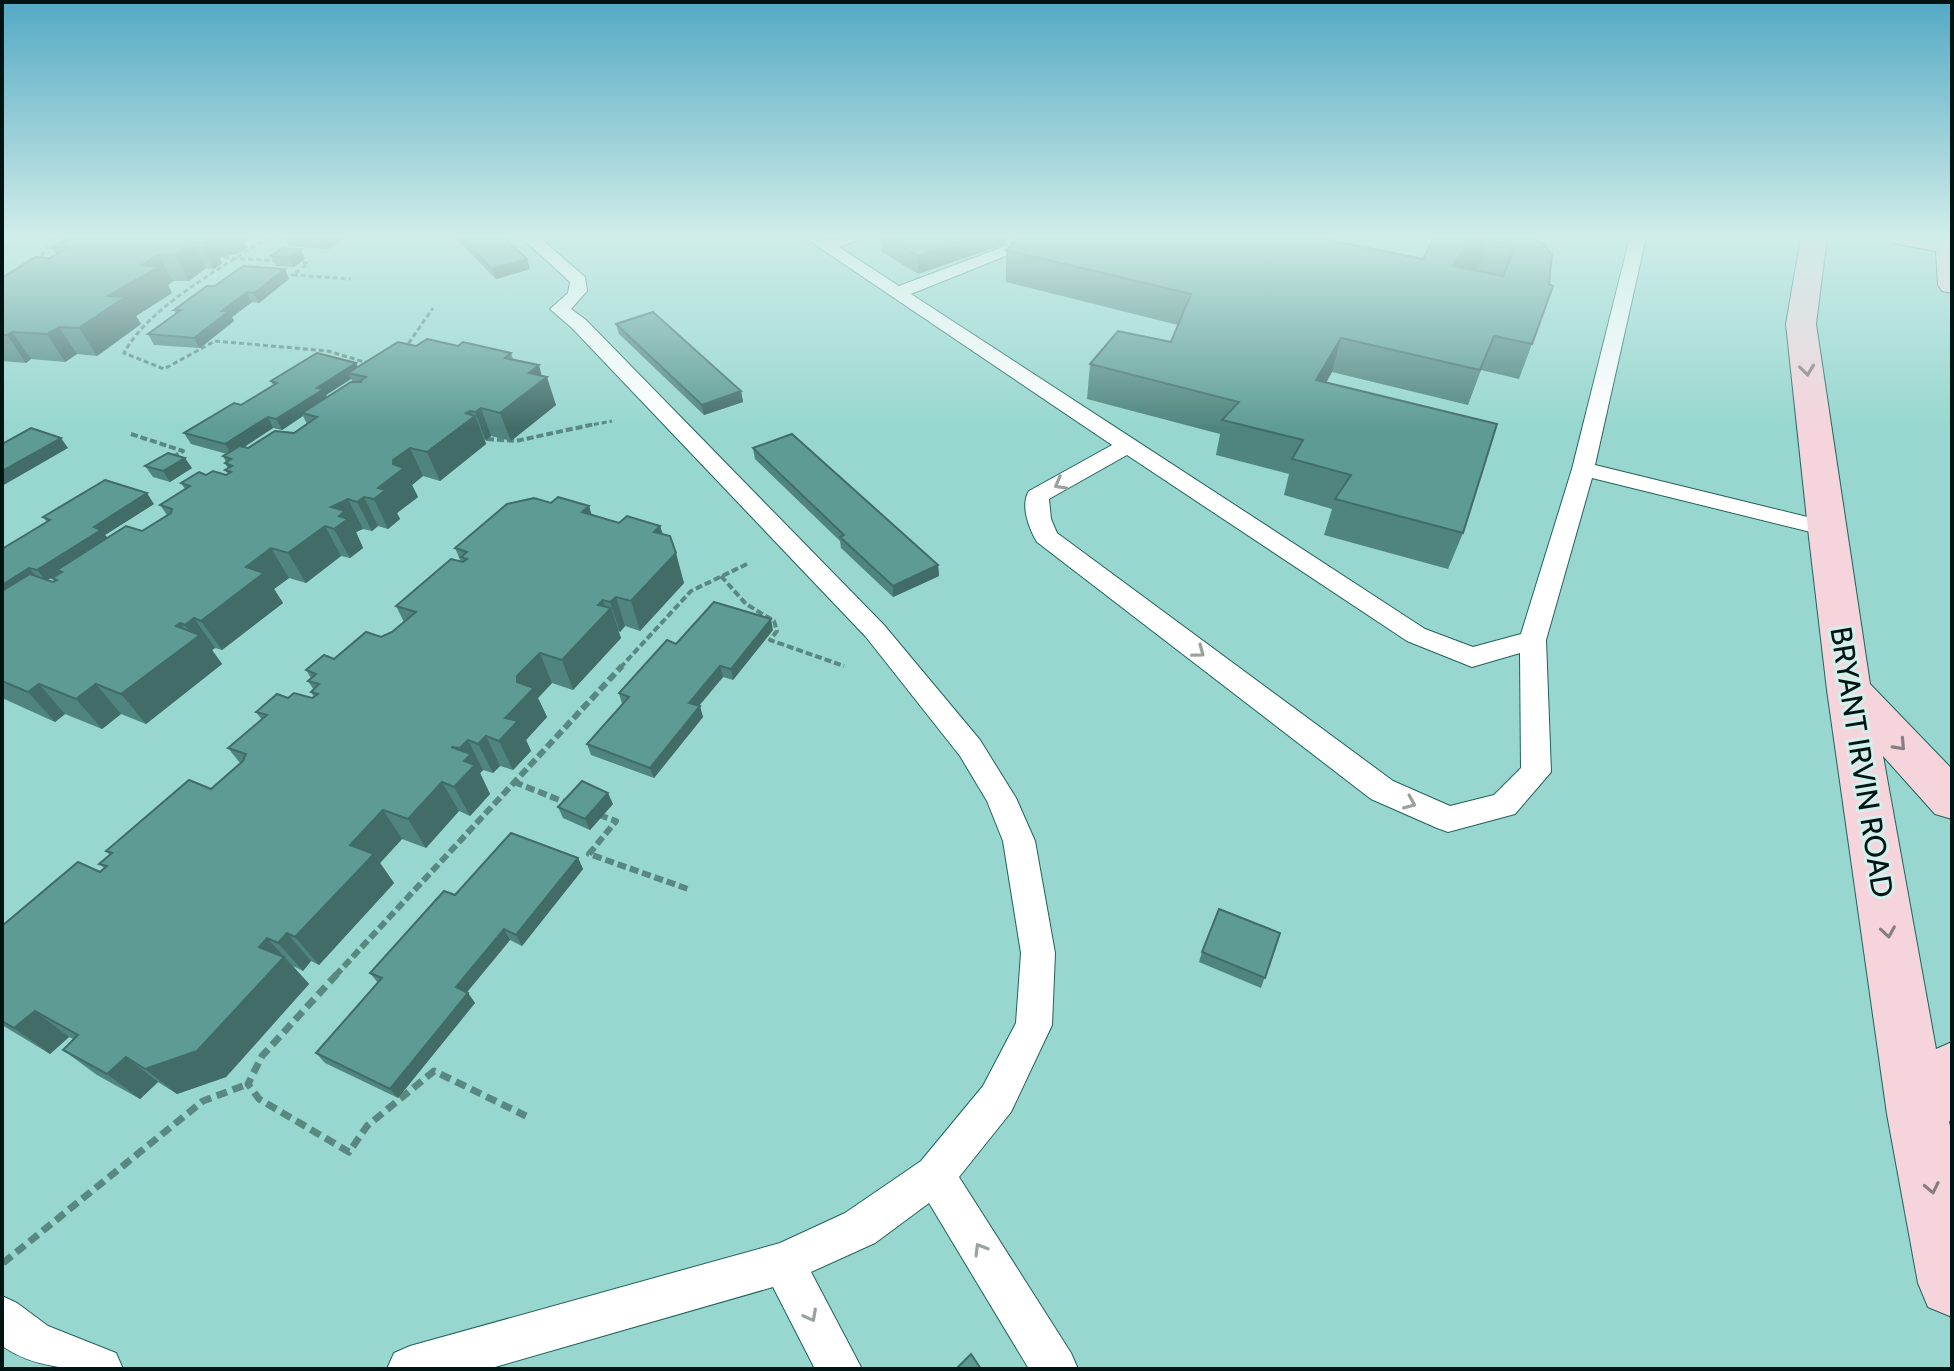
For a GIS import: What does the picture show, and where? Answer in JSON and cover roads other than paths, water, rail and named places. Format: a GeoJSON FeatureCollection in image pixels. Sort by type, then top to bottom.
{"type":"FeatureCollection","features":[{"type":"Feature","properties":{"kind":"main road","name":"BRYANT IRVIN ROAD"},"geometry":{"type":"LineString","coordinates":[[1804,301],[1801,324],[1849,690],[1934,1092],[1952,1283]]}},
{"type":"Feature","properties":{"kind":"main road"},"geometry":{"type":"LineString","coordinates":[[1849,690],[1952,800]]}},
{"type":"Feature","properties":{"kind":"lane"},"geometry":{"type":"LineString","coordinates":[[410,1369],[783,1263],[860,1228],[935,1175],[997,1099],[1034,1025],[1038,953],[1019,841],[1001,798],[970,748],[875,631],[579,324],[559,309],[571,301]]}},
{"type":"Feature","properties":{"kind":"lane"},"geometry":{"type":"LineString","coordinates":[[909,301],[1416,635],[1472,657],[1533,640]]}},
{"type":"Feature","properties":{"kind":"lane"},"geometry":{"type":"LineString","coordinates":[[1128,445],[1037,496],[1039,519],[1046,537],[1382,790],[1448,819],[1504,805],[1536,772],[1533,640],[1583,469],[1623,301]]}},
{"type":"Feature","properties":{"kind":"lane"},"geometry":{"type":"LineString","coordinates":[[1583,469],[1827,529]]}},
{"type":"Feature","properties":{"kind":"lane"},"geometry":{"type":"LineString","coordinates":[[935,1175],[1055,1369]]}},
{"type":"Feature","properties":{"kind":"lane"},"geometry":{"type":"LineString","coordinates":[[783,1263],[839,1369]]}},
{"type":"Feature","properties":{"kind":"lane"},"geometry":{"type":"LineString","coordinates":[[2,1318],[33,1343],[100,1369]]}}]}
